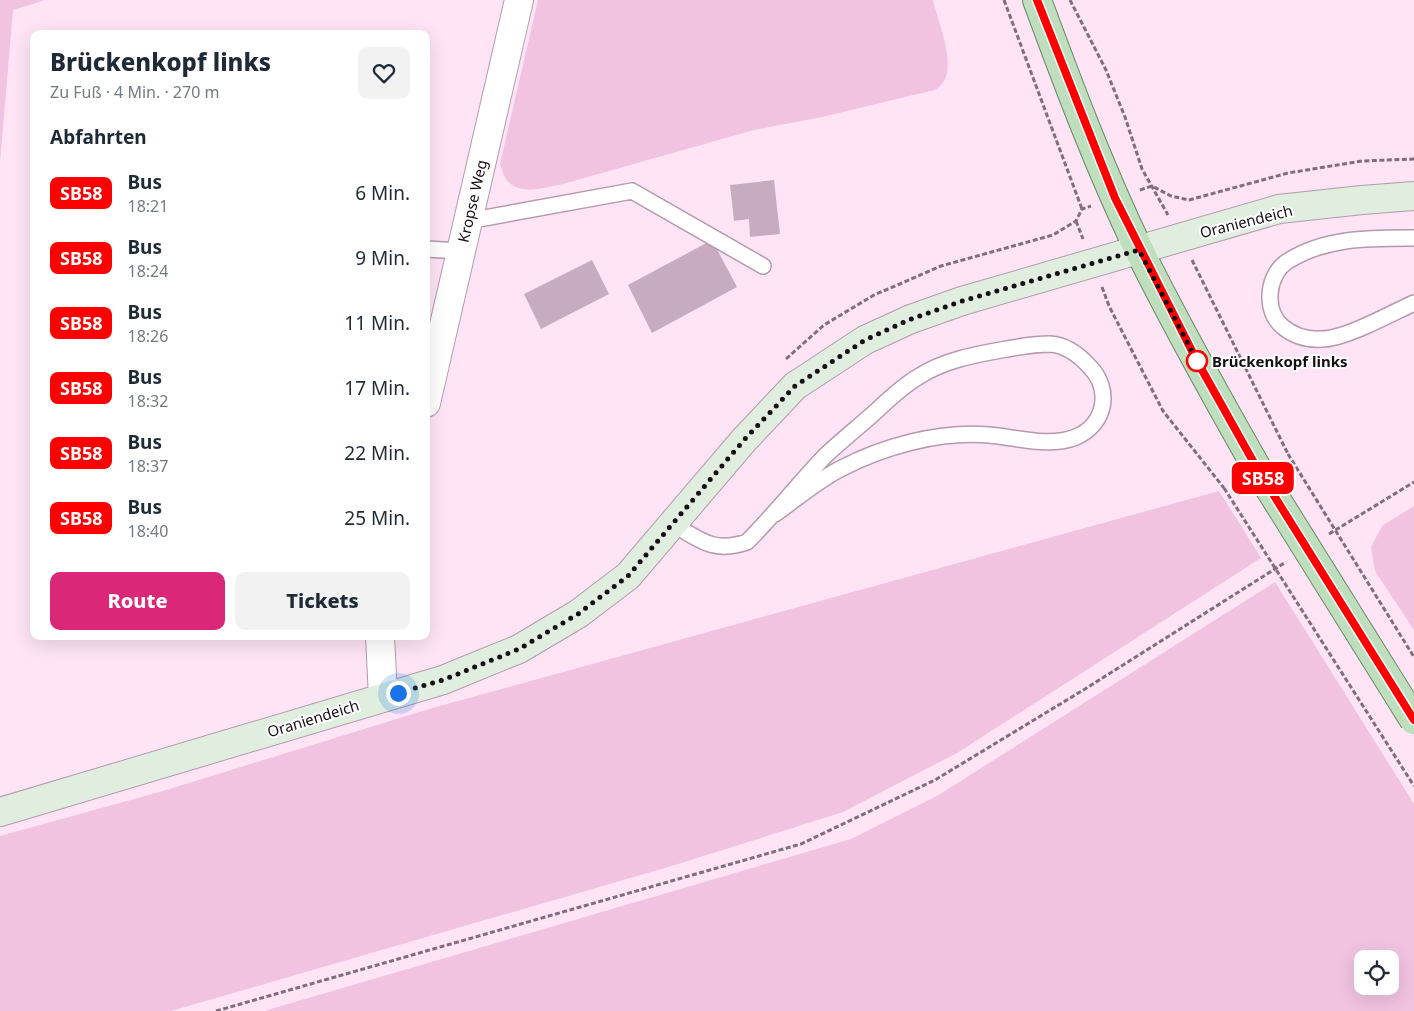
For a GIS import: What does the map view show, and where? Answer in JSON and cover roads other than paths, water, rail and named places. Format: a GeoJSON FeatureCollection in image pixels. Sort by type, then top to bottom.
{"type":"FeatureCollection","features":[{"type":"Feature","properties":{"kind":"main road"},"geometry":{"type":"LineString","coordinates":[[1037,0],[1102,166],[1139,250],[1197,361],[1258,470],[1414,720]]}},
{"type":"Feature","properties":{"kind":"main road","name":"Oraniendeich"},"geometry":{"type":"LineString","coordinates":[[0,812],[443,680],[519,649],[578,614],[628,576],[744,440],[795,386],[865,340],[911,319],[962,301],[1279,210],[1414,196]]}},
{"type":"Feature","properties":{"kind":"street","name":"Kropse Weg"},"geometry":{"type":"LineString","coordinates":[[430,386],[519,0]]}},
{"type":"Feature","properties":{"kind":"street"},"geometry":{"type":"LineString","coordinates":[[380,640],[383,698]]}},
{"type":"Feature","properties":{"kind":"lane"},"geometry":{"type":"LineString","coordinates":[[468,221],[632,191],[763,266]]}},
{"type":"Feature","properties":{"kind":"lane"},"geometry":{"type":"LineString","coordinates":[[1414,238],[1363,238],[1321,245],[1287,261],[1273,276],[1270,293],[1272,310],[1282,326],[1298,337],[1323,339],[1365,326],[1414,302]]}},
{"type":"Feature","properties":{"kind":"lane"},"geometry":{"type":"LineString","coordinates":[[430,249],[461,251]]}},
{"type":"Feature","properties":{"kind":"lane"},"geometry":{"type":"LineString","coordinates":[[673,524],[704,543],[718,548],[730,548],[747,542],[775,514],[826,456],[893,395],[918,376],[939,366],[993,351],[1051,344],[1068,349],[1081,357],[1094,371],[1102,386],[1104,403],[1101,415],[1091,428],[1075,437],[1054,442],[961,434],[914,442],[875,453],[839,469],[775,514]]}},
{"type":"Feature","properties":{"kind":"place","name":"Brückenkopf links"},"geometry":{"type":"Point","coordinates":[1197,361]}}]}
